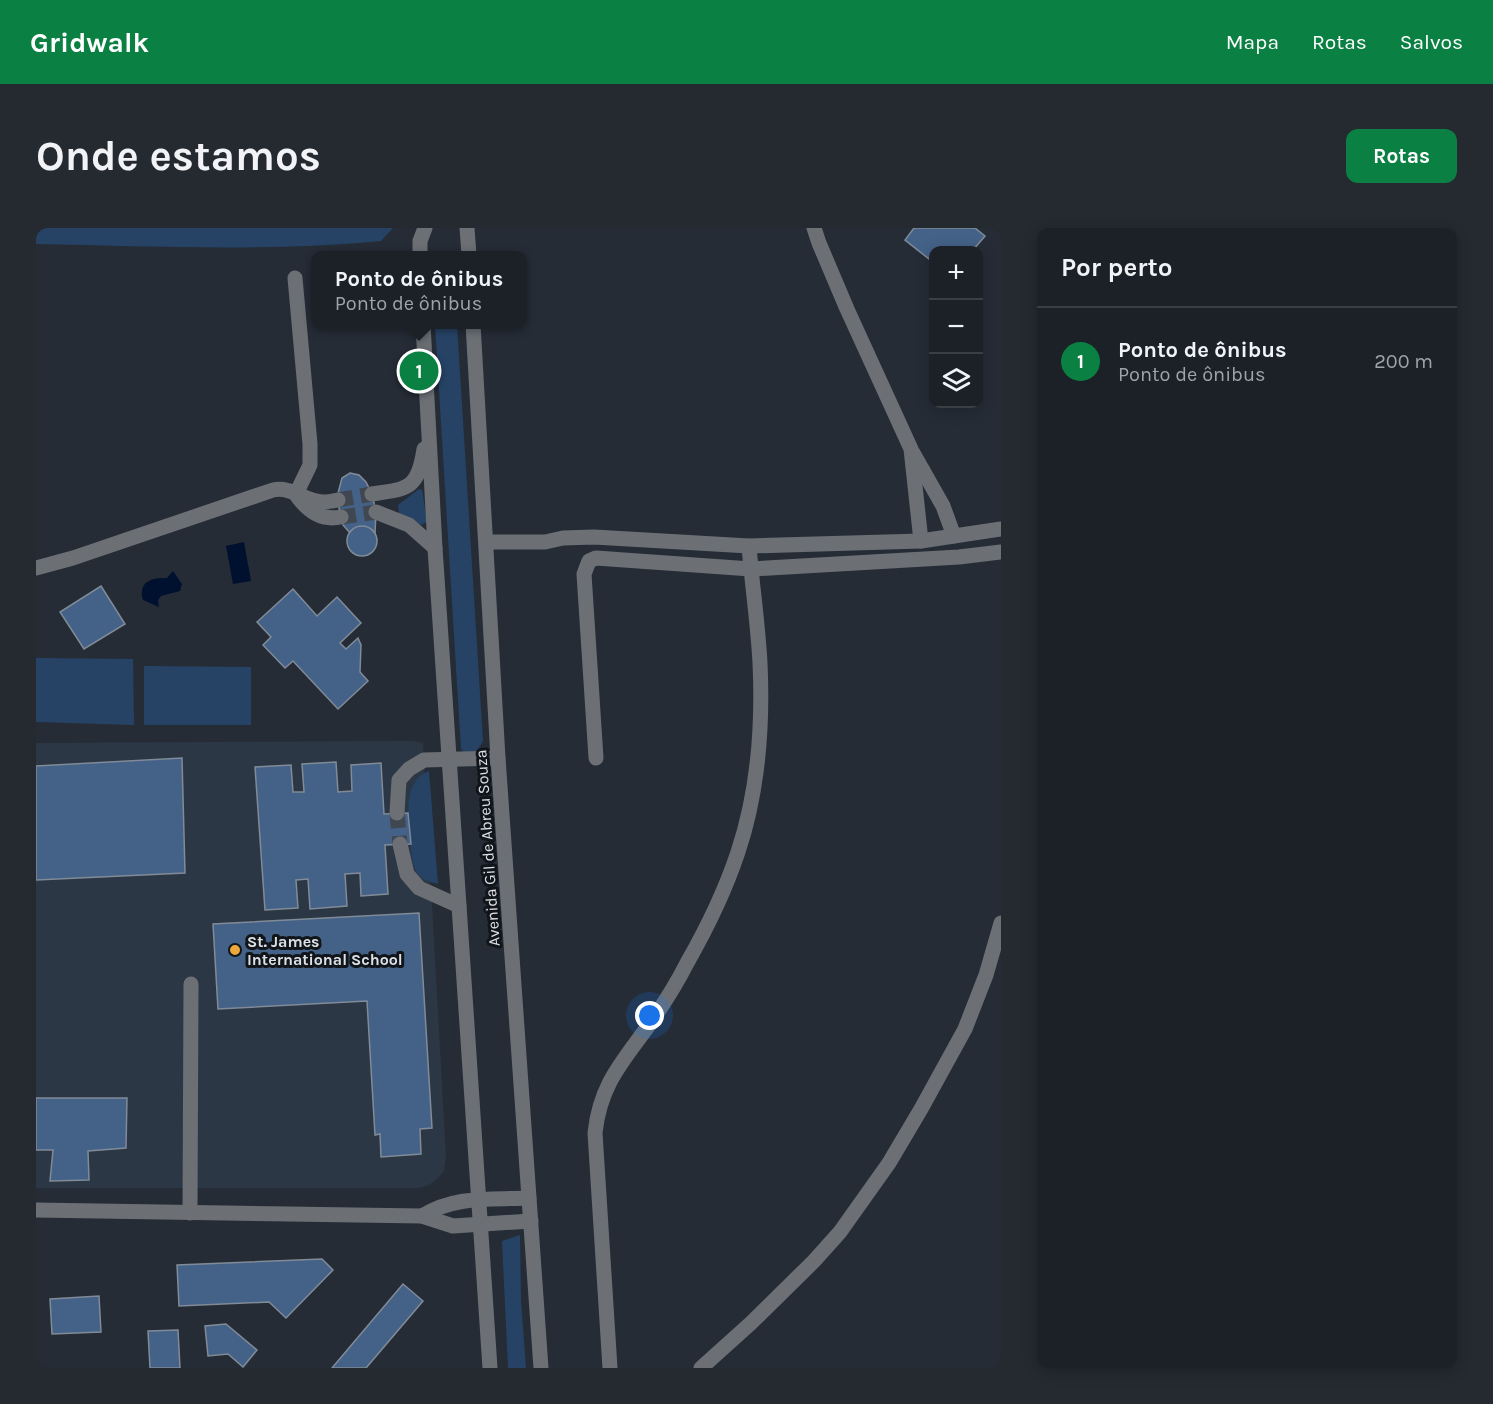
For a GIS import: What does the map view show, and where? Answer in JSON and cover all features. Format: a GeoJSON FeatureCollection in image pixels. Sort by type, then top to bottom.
{"type":"FeatureCollection","features":[{"type":"Feature","properties":{"kind":"street"},"geometry":{"type":"LineString","coordinates":[[420,251],[420,241],[425,228]]}},
{"type":"Feature","properties":{"kind":"street"},"geometry":{"type":"LineString","coordinates":[[467,228],[469,251]]}},
{"type":"Feature","properties":{"kind":"street"},"geometry":{"type":"LineString","coordinates":[[814,228],[847,309],[911,449],[943,506],[954,536]]}},
{"type":"Feature","properties":{"kind":"street"},"geometry":{"type":"LineString","coordinates":[[295,278],[310,444],[310,465],[296,494]]}},
{"type":"Feature","properties":{"kind":"street","name":"Avenida Gil de Abreu Souza"},"geometry":{"type":"LineString","coordinates":[[423,329],[435,548],[490,1368]]}},
{"type":"Feature","properties":{"kind":"street","name":"Avenida Gil de Abreu Souza"},"geometry":{"type":"LineString","coordinates":[[471,329],[487,543],[498,758],[541,1368]]}},
{"type":"Feature","properties":{"kind":"street"},"geometry":{"type":"LineString","coordinates":[[372,494],[404,489],[412,483],[423,459],[428,426]]}},
{"type":"Feature","properties":{"kind":"street"},"geometry":{"type":"LineString","coordinates":[[911,449],[921,541]]}},
{"type":"Feature","properties":{"kind":"street"},"geometry":{"type":"LineString","coordinates":[[36,568],[73,558],[273,490],[281,489],[323,502],[338,500]]}},
{"type":"Feature","properties":{"kind":"street"},"geometry":{"type":"LineString","coordinates":[[296,494],[304,505],[319,516],[332,519],[341,517]]}},
{"type":"Feature","properties":{"kind":"street"},"geometry":{"type":"LineString","coordinates":[[376,512],[409,525],[435,548]]}},
{"type":"Feature","properties":{"kind":"street"},"geometry":{"type":"LineString","coordinates":[[487,543],[544,542],[563,538],[594,537],[749,546],[921,541],[1001,530]]}},
{"type":"Feature","properties":{"kind":"street"},"geometry":{"type":"LineString","coordinates":[[610,1368],[595,1133],[597,1111],[605,1090],[620,1064],[671,994],[705,932],[739,851],[756,767],[760,718],[760,664],[749,546]]}},
{"type":"Feature","properties":{"kind":"street"},"geometry":{"type":"LineString","coordinates":[[596,758],[584,574],[589,561],[596,558],[751,569],[959,557],[1001,552]]}},
{"type":"Feature","properties":{"kind":"street"},"geometry":{"type":"LineString","coordinates":[[397,813],[399,780],[409,769],[424,760],[498,758]]}},
{"type":"Feature","properties":{"kind":"street"},"geometry":{"type":"LineString","coordinates":[[400,844],[407,874],[418,888],[459,906]]}},
{"type":"Feature","properties":{"kind":"street"},"geometry":{"type":"LineString","coordinates":[[700,1368],[814,1261],[840,1232],[889,1163],[965,1029],[986,975],[1001,923]]}},
{"type":"Feature","properties":{"kind":"street"},"geometry":{"type":"LineString","coordinates":[[190,1213],[191,984]]}},
{"type":"Feature","properties":{"kind":"street"},"geometry":{"type":"LineString","coordinates":[[422,1216],[446,1203],[460,1200],[529,1198]]}},
{"type":"Feature","properties":{"kind":"street"},"geometry":{"type":"LineString","coordinates":[[36,1210],[422,1216],[453,1226],[531,1221]]}},
{"type":"Feature","properties":{"kind":"shaded area"},"geometry":{"type":"Polygon","coordinates":[[[36,228],[393,228],[381,241],[295,246],[209,247],[36,244],[36,228]]]}},
{"type":"Feature","properties":{"kind":"shaded area"},"geometry":{"type":"Polygon","coordinates":[[[435,329],[457,329],[483,741],[477,751],[464,752],[461,749],[435,329]]]}},
{"type":"Feature","properties":{"kind":"shaded area"},"geometry":{"type":"Polygon","coordinates":[[[419,489],[422,490],[427,522],[421,525],[399,513],[398,505],[419,489]]]}},
{"type":"Feature","properties":{"kind":"shaded area"},"geometry":{"type":"Polygon","coordinates":[[[244,542],[251,581],[233,584],[226,546],[244,542]]]}},
{"type":"Feature","properties":{"kind":"shaded area"},"geometry":{"type":"Polygon","coordinates":[[[173,571],[182,584],[180,591],[161,596],[158,600],[159,607],[143,600],[142,589],[147,582],[156,578],[167,578],[173,571]]]}},
{"type":"Feature","properties":{"kind":"shaded area"},"geometry":{"type":"Polygon","coordinates":[[[36,658],[133,659],[134,725],[36,722],[36,658]]]}},
{"type":"Feature","properties":{"kind":"shaded area"},"geometry":{"type":"Polygon","coordinates":[[[144,666],[251,667],[251,725],[144,725],[144,666]]]}},
{"type":"Feature","properties":{"kind":"shaded area","name":"St. James International School"},"geometry":{"type":"Polygon","coordinates":[[[412,741],[423,743],[446,1157],[444,1171],[429,1185],[418,1188],[36,1188],[36,743],[412,741]]]}},
{"type":"Feature","properties":{"kind":"shaded area"},"geometry":{"type":"Polygon","coordinates":[[[429,771],[438,884],[418,874],[412,856],[409,829],[408,809],[411,791],[415,782],[429,771]]]}},
{"type":"Feature","properties":{"kind":"shaded area"},"geometry":{"type":"Polygon","coordinates":[[[520,1235],[521,1300],[526,1368],[508,1368],[502,1241],[520,1235]]]}},
{"type":"Feature","properties":{"kind":"building"},"geometry":{"type":"Polygon","coordinates":[[[914,228],[975,228],[985,236],[976,246],[929,246],[929,259],[905,240],[914,228]]]}},
{"type":"Feature","properties":{"kind":"building"},"geometry":{"type":"Polygon","coordinates":[[[350,473],[359,475],[366,482],[372,494],[376,512],[375,534],[372,530],[362,527],[350,533],[343,525],[338,493],[342,478],[350,473]]]}},
{"type":"Feature","properties":{"kind":"building"},"geometry":{"type":"Polygon","coordinates":[[[362,526],[372,531],[377,541],[372,551],[362,556],[352,551],[347,541],[352,531],[362,526]]]}},
{"type":"Feature","properties":{"kind":"building"},"geometry":{"type":"Polygon","coordinates":[[[101,586],[125,624],[84,649],[60,612],[101,586]]]}},
{"type":"Feature","properties":{"kind":"building"},"geometry":{"type":"Polygon","coordinates":[[[293,589],[317,616],[337,597],[361,623],[340,643],[346,649],[358,638],[361,645],[360,672],[368,681],[338,709],[293,661],[285,668],[263,645],[271,637],[257,622],[293,589]]]}},
{"type":"Feature","properties":{"kind":"building"},"geometry":{"type":"Polygon","coordinates":[[[182,758],[185,873],[36,880],[36,766],[182,758]]]}},
{"type":"Feature","properties":{"kind":"building"},"geometry":{"type":"Polygon","coordinates":[[[336,762],[338,792],[352,791],[351,765],[381,763],[384,814],[408,813],[411,844],[385,845],[388,894],[361,896],[360,873],[345,874],[347,906],[310,909],[308,879],[296,880],[298,908],[265,910],[255,767],[291,765],[293,792],[304,792],[302,764],[336,762]]]}},
{"type":"Feature","properties":{"kind":"building"},"geometry":{"type":"Polygon","coordinates":[[[419,913],[432,1128],[420,1129],[421,1154],[381,1157],[380,1134],[375,1135],[367,1001],[218,1009],[213,924],[419,913]]]}},
{"type":"Feature","properties":{"kind":"building"},"geometry":{"type":"Polygon","coordinates":[[[36,1098],[127,1098],[126,1148],[88,1151],[89,1180],[50,1181],[53,1150],[36,1150],[36,1098]]]}},
{"type":"Feature","properties":{"kind":"building"},"geometry":{"type":"Polygon","coordinates":[[[322,1259],[333,1270],[286,1318],[269,1302],[179,1306],[177,1265],[322,1259]]]}},
{"type":"Feature","properties":{"kind":"building"},"geometry":{"type":"Polygon","coordinates":[[[403,1284],[423,1301],[366,1368],[332,1368],[403,1284]]]}},
{"type":"Feature","properties":{"kind":"building"},"geometry":{"type":"Polygon","coordinates":[[[99,1296],[101,1332],[52,1334],[50,1299],[99,1296]]]}},
{"type":"Feature","properties":{"kind":"building"},"geometry":{"type":"Polygon","coordinates":[[[226,1324],[257,1350],[243,1367],[228,1354],[208,1356],[205,1326],[226,1324]]]}},
{"type":"Feature","properties":{"kind":"building"},"geometry":{"type":"Polygon","coordinates":[[[178,1330],[180,1368],[150,1368],[148,1331],[178,1330]]]}},
{"type":"Feature","properties":{"kind":"tunnel"},"geometry":{"type":"LineString","coordinates":[[338,500],[372,494]]}},
{"type":"Feature","properties":{"kind":"tunnel"},"geometry":{"type":"LineString","coordinates":[[341,517],[376,512]]}},
{"type":"Feature","properties":{"kind":"tunnel"},"geometry":{"type":"LineString","coordinates":[[397,813],[400,844]]}},
{"type":"Feature","properties":{"kind":"place","name":"Ponto de ônibus"},"geometry":{"type":"Point","coordinates":[419,371]}},
{"type":"Feature","properties":{"kind":"place","name":"St. James International School"},"geometry":{"type":"Point","coordinates":[235,950]}}]}
